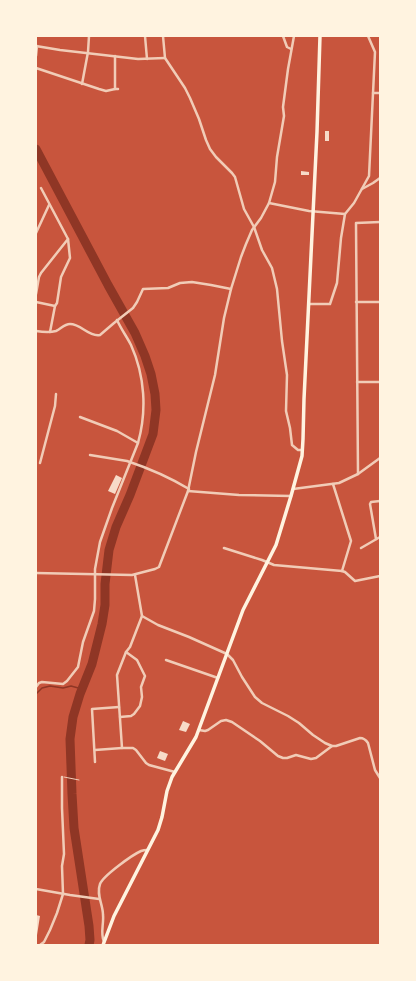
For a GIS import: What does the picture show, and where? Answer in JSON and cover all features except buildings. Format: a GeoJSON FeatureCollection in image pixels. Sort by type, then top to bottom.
{"type":"FeatureCollection","features":[{"type":"Feature","properties":{"kind":"main road"},"geometry":{"type":"LineString","coordinates":[[103,944],[114,916],[160,824],[167,791],[175,772],[199,730],[245,606],[276,545],[300,464],[302,450],[318,117],[320,36]]}},
{"type":"Feature","properties":{"kind":"street"},"geometry":{"type":"LineString","coordinates":[[82,84],[88,52],[89,36]]}},
{"type":"Feature","properties":{"kind":"street"},"geometry":{"type":"LineString","coordinates":[[145,36],[147,59]]}},
{"type":"Feature","properties":{"kind":"street"},"geometry":{"type":"LineString","coordinates":[[163,36],[165,58],[190,98],[210,149],[235,177],[244,209],[254,227],[262,250],[272,268],[277,289],[287,375],[286,411],[292,444],[298,450],[302,450]]}},
{"type":"Feature","properties":{"kind":"street"},"geometry":{"type":"LineString","coordinates":[[283,36],[287,46],[291,49]]}},
{"type":"Feature","properties":{"kind":"street"},"geometry":{"type":"LineString","coordinates":[[36,573],[135,575],[159,567],[188,490],[215,375],[224,318],[231,289],[241,257],[254,227],[269,203],[275,182],[277,157],[284,116],[283,107],[294,36]]}},
{"type":"Feature","properties":{"kind":"street"},"geometry":{"type":"LineString","coordinates":[[309,304],[330,304],[336,290],[345,214],[354,203],[369,176],[375,52],[368,36]]}},
{"type":"Feature","properties":{"kind":"street"},"geometry":{"type":"LineString","coordinates":[[36,56],[37,46],[60,50],[147,59],[165,58]]}},
{"type":"Feature","properties":{"kind":"street"},"geometry":{"type":"LineString","coordinates":[[36,68],[106,91],[116,89],[116,56]]}},
{"type":"Feature","properties":{"kind":"street"},"geometry":{"type":"LineString","coordinates":[[373,92],[380,93]]}},
{"type":"Feature","properties":{"kind":"street"},"geometry":{"type":"LineString","coordinates":[[361,189],[380,178]]}},
{"type":"Feature","properties":{"kind":"street"},"geometry":{"type":"LineString","coordinates":[[41,188],[68,239],[70,258],[62,277],[57,303],[54,306],[50,332]]}},
{"type":"Feature","properties":{"kind":"street"},"geometry":{"type":"LineString","coordinates":[[269,203],[313,211],[345,214]]}},
{"type":"Feature","properties":{"kind":"street"},"geometry":{"type":"LineString","coordinates":[[36,233],[49,205]]}},
{"type":"Feature","properties":{"kind":"street"},"geometry":{"type":"LineString","coordinates":[[358,474],[356,223],[380,222]]}},
{"type":"Feature","properties":{"kind":"street"},"geometry":{"type":"LineString","coordinates":[[36,294],[39,276],[68,239]]}},
{"type":"Feature","properties":{"kind":"street"},"geometry":{"type":"LineString","coordinates":[[36,331],[50,332],[71,324],[98,336],[103,334],[132,309],[143,289],[168,288],[180,283],[192,282],[231,289]]}},
{"type":"Feature","properties":{"kind":"street"},"geometry":{"type":"LineString","coordinates":[[36,302],[54,306]]}},
{"type":"Feature","properties":{"kind":"street"},"geometry":{"type":"LineString","coordinates":[[356,302],[380,302]]}},
{"type":"Feature","properties":{"kind":"street"},"geometry":{"type":"LineString","coordinates":[[36,687],[42,682],[63,684],[77,670],[83,642],[94,611],[97,574],[95,568],[102,534],[131,463],[141,433],[144,399],[142,382],[134,354],[118,320]]}},
{"type":"Feature","properties":{"kind":"street"},"geometry":{"type":"LineString","coordinates":[[357,382],[380,382]]}},
{"type":"Feature","properties":{"kind":"street"},"geometry":{"type":"LineString","coordinates":[[40,463],[54,414],[56,394]]}},
{"type":"Feature","properties":{"kind":"street"},"geometry":{"type":"LineString","coordinates":[[80,418],[101,424],[138,443]]}},
{"type":"Feature","properties":{"kind":"street"},"geometry":{"type":"LineString","coordinates":[[90,455],[131,463],[163,475],[188,490],[240,495],[291,496]]}},
{"type":"Feature","properties":{"kind":"street"},"geometry":{"type":"LineString","coordinates":[[293,489],[345,481],[358,474],[380,458]]}},
{"type":"Feature","properties":{"kind":"street"},"geometry":{"type":"LineString","coordinates":[[333,484],[351,541],[342,571]]}},
{"type":"Feature","properties":{"kind":"street"},"geometry":{"type":"LineString","coordinates":[[376,539],[370,504],[371,502],[380,501]]}},
{"type":"Feature","properties":{"kind":"street"},"geometry":{"type":"LineString","coordinates":[[361,548],[380,537]]}},
{"type":"Feature","properties":{"kind":"street"},"geometry":{"type":"LineString","coordinates":[[224,548],[274,565],[342,571],[355,581],[380,576]]}},
{"type":"Feature","properties":{"kind":"street"},"geometry":{"type":"LineString","coordinates":[[122,748],[117,675],[142,616],[135,575]]}},
{"type":"Feature","properties":{"kind":"street"},"geometry":{"type":"LineString","coordinates":[[142,616],[158,626],[189,637],[227,654],[250,689],[262,703],[288,716],[313,735],[332,746],[342,745],[360,738],[366,740],[375,770],[380,778]]}},
{"type":"Feature","properties":{"kind":"street"},"geometry":{"type":"LineString","coordinates":[[120,718],[131,716],[140,706],[142,697],[141,687],[145,676],[137,660],[126,652]]}},
{"type":"Feature","properties":{"kind":"street"},"geometry":{"type":"LineString","coordinates":[[166,660],[218,678]]}},
{"type":"Feature","properties":{"kind":"street"},"geometry":{"type":"LineString","coordinates":[[95,762],[92,709],[119,707]]}},
{"type":"Feature","properties":{"kind":"street"},"geometry":{"type":"LineString","coordinates":[[199,730],[208,730],[221,721],[226,720],[232,722],[260,741],[278,756],[283,758],[296,755],[311,759],[316,758],[332,746]]}},
{"type":"Feature","properties":{"kind":"street"},"geometry":{"type":"LineString","coordinates":[[95,750],[133,748],[149,765],[175,772]]}},
{"type":"Feature","properties":{"kind":"street"},"geometry":{"type":"LineString","coordinates":[[40,945],[44,942],[50,930],[63,894],[63,777]]}},
{"type":"Feature","properties":{"kind":"street"},"geometry":{"type":"LineString","coordinates":[[103,944],[102,932],[104,914],[99,899],[99,885],[118,866],[139,852],[148,850]]}},
{"type":"Feature","properties":{"kind":"street"},"geometry":{"type":"LineString","coordinates":[[36,889],[99,899]]}},
{"type":"Feature","properties":{"kind":"lane"},"geometry":{"type":"LineString","coordinates":[[63,777],[79,780]]}},
{"type":"Feature","properties":{"kind":"waterway"},"geometry":{"type":"LineString","coordinates":[[36,149],[135,333],[151,374],[155,394],[156,410],[153,434],[116,527],[109,550],[102,624],[92,664],[73,717],[70,739],[74,828],[89,926],[89,945]]}},
{"type":"Feature","properties":{"kind":"waterway"},"geometry":{"type":"LineString","coordinates":[[36,694],[42,688],[50,686],[63,688],[71,686],[82,689]]}}]}
